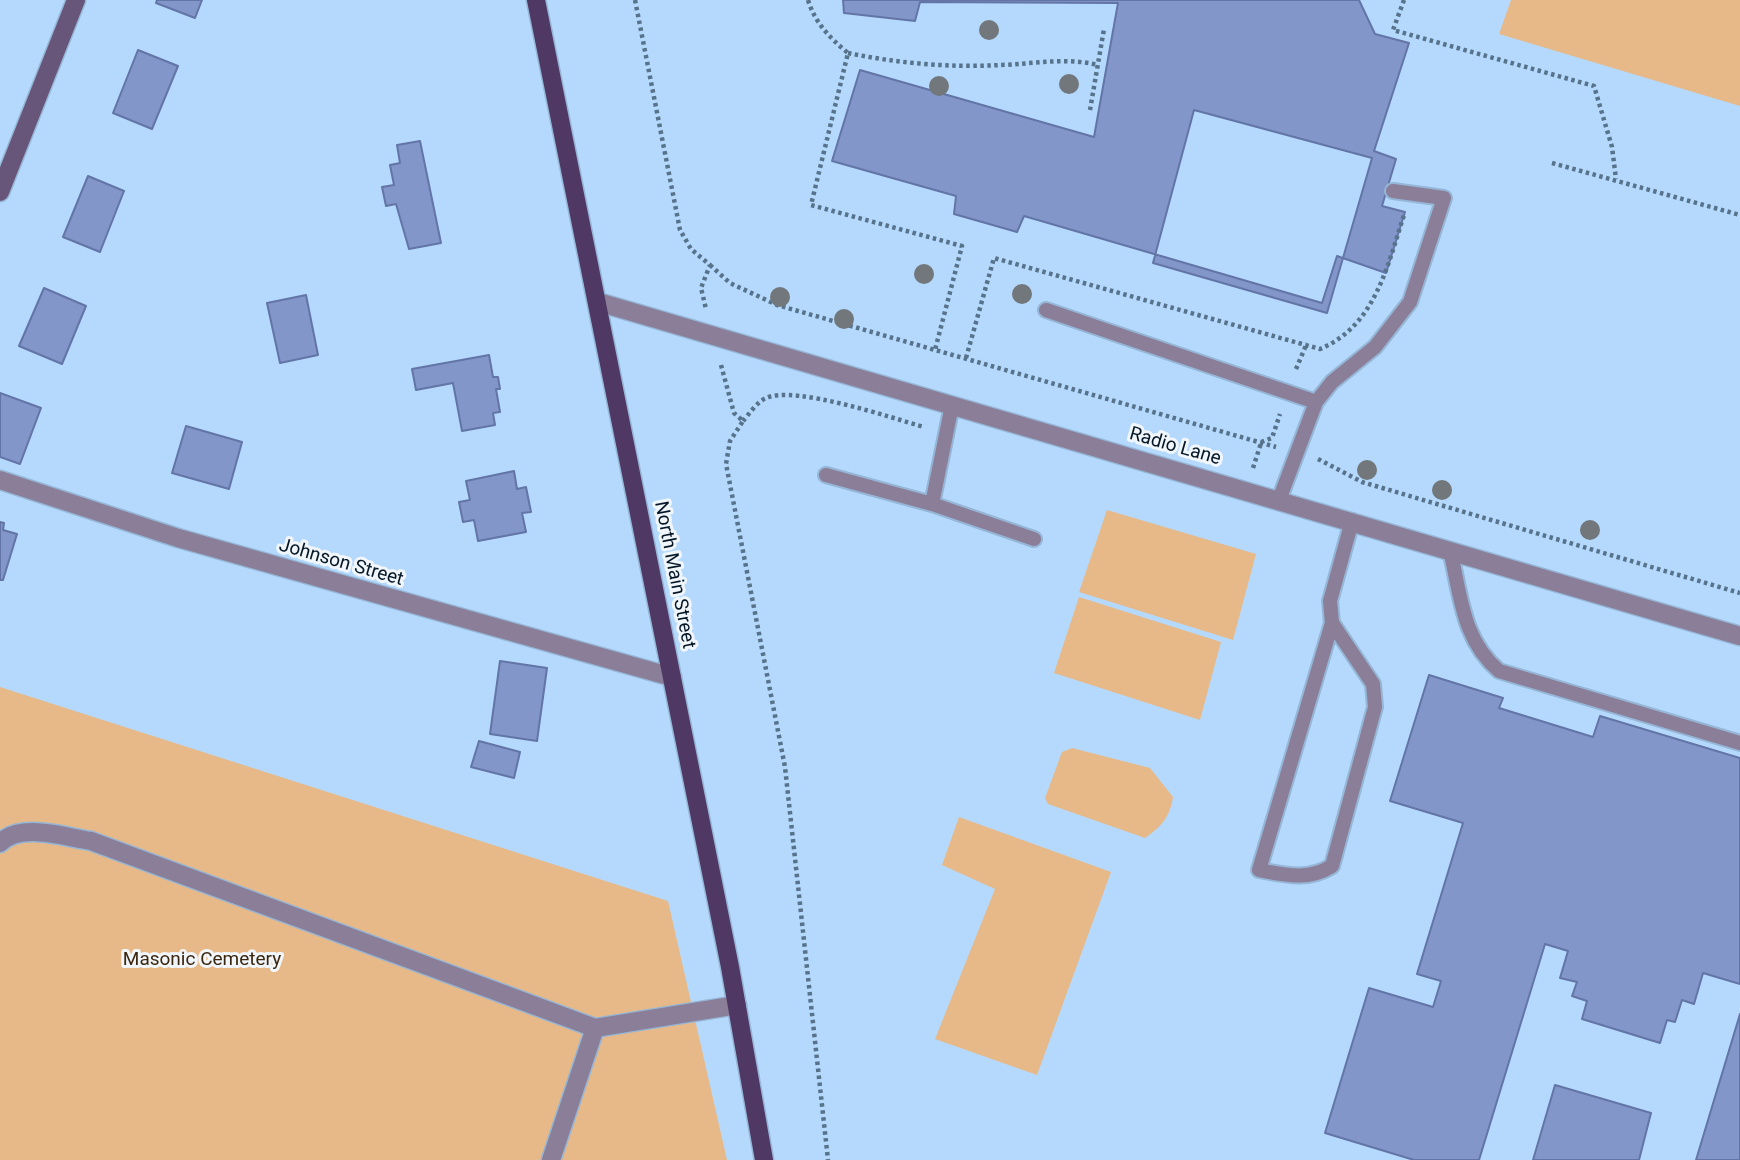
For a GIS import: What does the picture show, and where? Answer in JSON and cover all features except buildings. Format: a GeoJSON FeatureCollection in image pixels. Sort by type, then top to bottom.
{"type":"FeatureCollection","features":[{"type":"Feature","properties":{"kind":"main road","name":"North Main Street"},"geometry":{"type":"LineString","coordinates":[[536,0],[737,1005],[764,1160]]}},
{"type":"Feature","properties":{"kind":"street"},"geometry":{"type":"LineString","coordinates":[[0,192],[76,0]]}},
{"type":"Feature","properties":{"kind":"street","name":"Radio Lane"},"geometry":{"type":"LineString","coordinates":[[598,302],[1740,636]]}},
{"type":"Feature","properties":{"kind":"street","name":"Johnson Street"},"geometry":{"type":"LineString","coordinates":[[0,480],[178,538],[672,677]]}},
{"type":"Feature","properties":{"kind":"street"},"geometry":{"type":"LineString","coordinates":[[0,843],[6,837],[27,832],[91,841],[595,1028],[737,1005]]}},
{"type":"Feature","properties":{"kind":"street"},"geometry":{"type":"LineString","coordinates":[[551,1160],[595,1028]]}},
{"type":"Feature","properties":{"kind":"lane"},"geometry":{"type":"LineString","coordinates":[[1279,500],[1316,402],[1332,382],[1375,347],[1410,302],[1444,198],[1393,191]]}},
{"type":"Feature","properties":{"kind":"lane"},"geometry":{"type":"LineString","coordinates":[[1046,310],[1316,402]]}},
{"type":"Feature","properties":{"kind":"lane"},"geometry":{"type":"LineString","coordinates":[[932,504],[952,404]]}},
{"type":"Feature","properties":{"kind":"lane"},"geometry":{"type":"LineString","coordinates":[[826,475],[932,504],[1034,539]]}},
{"type":"Feature","properties":{"kind":"lane"},"geometry":{"type":"LineString","coordinates":[[1332,623],[1373,684],[1375,707],[1332,866],[1319,874],[1302,877],[1259,870],[1332,623],[1330,601],[1352,521]]}},
{"type":"Feature","properties":{"kind":"lane"},"geometry":{"type":"LineString","coordinates":[[1450,550],[1470,636],[1481,656],[1499,671],[1740,743]]}},
{"type":"Feature","properties":{"kind":"path"},"geometry":{"type":"LineString","coordinates":[[635,0],[681,230],[691,249],[730,283],[777,304],[1261,443],[1272,438],[1282,406]]}},
{"type":"Feature","properties":{"kind":"path"},"geometry":{"type":"LineString","coordinates":[[808,0],[811,12],[829,37],[848,52],[954,65],[999,66],[1062,60],[1098,65]]}},
{"type":"Feature","properties":{"kind":"path"},"geometry":{"type":"LineString","coordinates":[[1404,0],[1393,30],[1594,86],[1612,146],[1616,179]]}},
{"type":"Feature","properties":{"kind":"path"},"geometry":{"type":"LineString","coordinates":[[1090,110],[1104,29]]}},
{"type":"Feature","properties":{"kind":"path"},"geometry":{"type":"LineString","coordinates":[[848,52],[811,205],[962,246],[935,350]]}},
{"type":"Feature","properties":{"kind":"path"},"geometry":{"type":"LineString","coordinates":[[1552,163],[1740,215]]}},
{"type":"Feature","properties":{"kind":"path"},"geometry":{"type":"LineString","coordinates":[[966,358],[994,258],[1307,343],[1320,349],[1339,341],[1371,308],[1405,212]]}},
{"type":"Feature","properties":{"kind":"path"},"geometry":{"type":"LineString","coordinates":[[701,288],[710,265]]}},
{"type":"Feature","properties":{"kind":"path"},"geometry":{"type":"LineString","coordinates":[[1296,369],[1307,343]]}},
{"type":"Feature","properties":{"kind":"path"},"geometry":{"type":"LineString","coordinates":[[828,1160],[783,750],[726,464],[730,442],[743,421],[764,398],[780,395],[835,402],[926,428]]}},
{"type":"Feature","properties":{"kind":"path"},"geometry":{"type":"LineString","coordinates":[[734,413],[743,421]]}},
{"type":"Feature","properties":{"kind":"path"},"geometry":{"type":"LineString","coordinates":[[1320,460],[1362,482],[1740,593]]}},
{"type":"Feature","properties":{"kind":"green space"},"geometry":{"type":"Polygon","coordinates":[[[1511,0],[1740,0],[1740,106],[1499,34],[1511,0]]]}},
{"type":"Feature","properties":{"kind":"green space"},"geometry":{"type":"Polygon","coordinates":[[[1107,510],[1256,554],[1233,640],[1079,592],[1107,510]]]}},
{"type":"Feature","properties":{"kind":"green space"},"geometry":{"type":"Polygon","coordinates":[[[1079,597],[1221,642],[1200,720],[1054,673],[1079,597]]]}},
{"type":"Feature","properties":{"kind":"green space","name":"Masonic Cemetery"},"geometry":{"type":"Polygon","coordinates":[[[0,687],[668,901],[727,1160],[0,1160],[0,687]]]}},
{"type":"Feature","properties":{"kind":"green space"},"geometry":{"type":"Polygon","coordinates":[[[1072,748],[1150,768],[1173,797],[1170,810],[1160,825],[1145,838],[1048,804],[1045,798],[1062,752],[1072,748]]]}},
{"type":"Feature","properties":{"kind":"green space"},"geometry":{"type":"Polygon","coordinates":[[[959,817],[1111,872],[1037,1075],[935,1039],[995,889],[942,865],[959,817]]]}}]}
